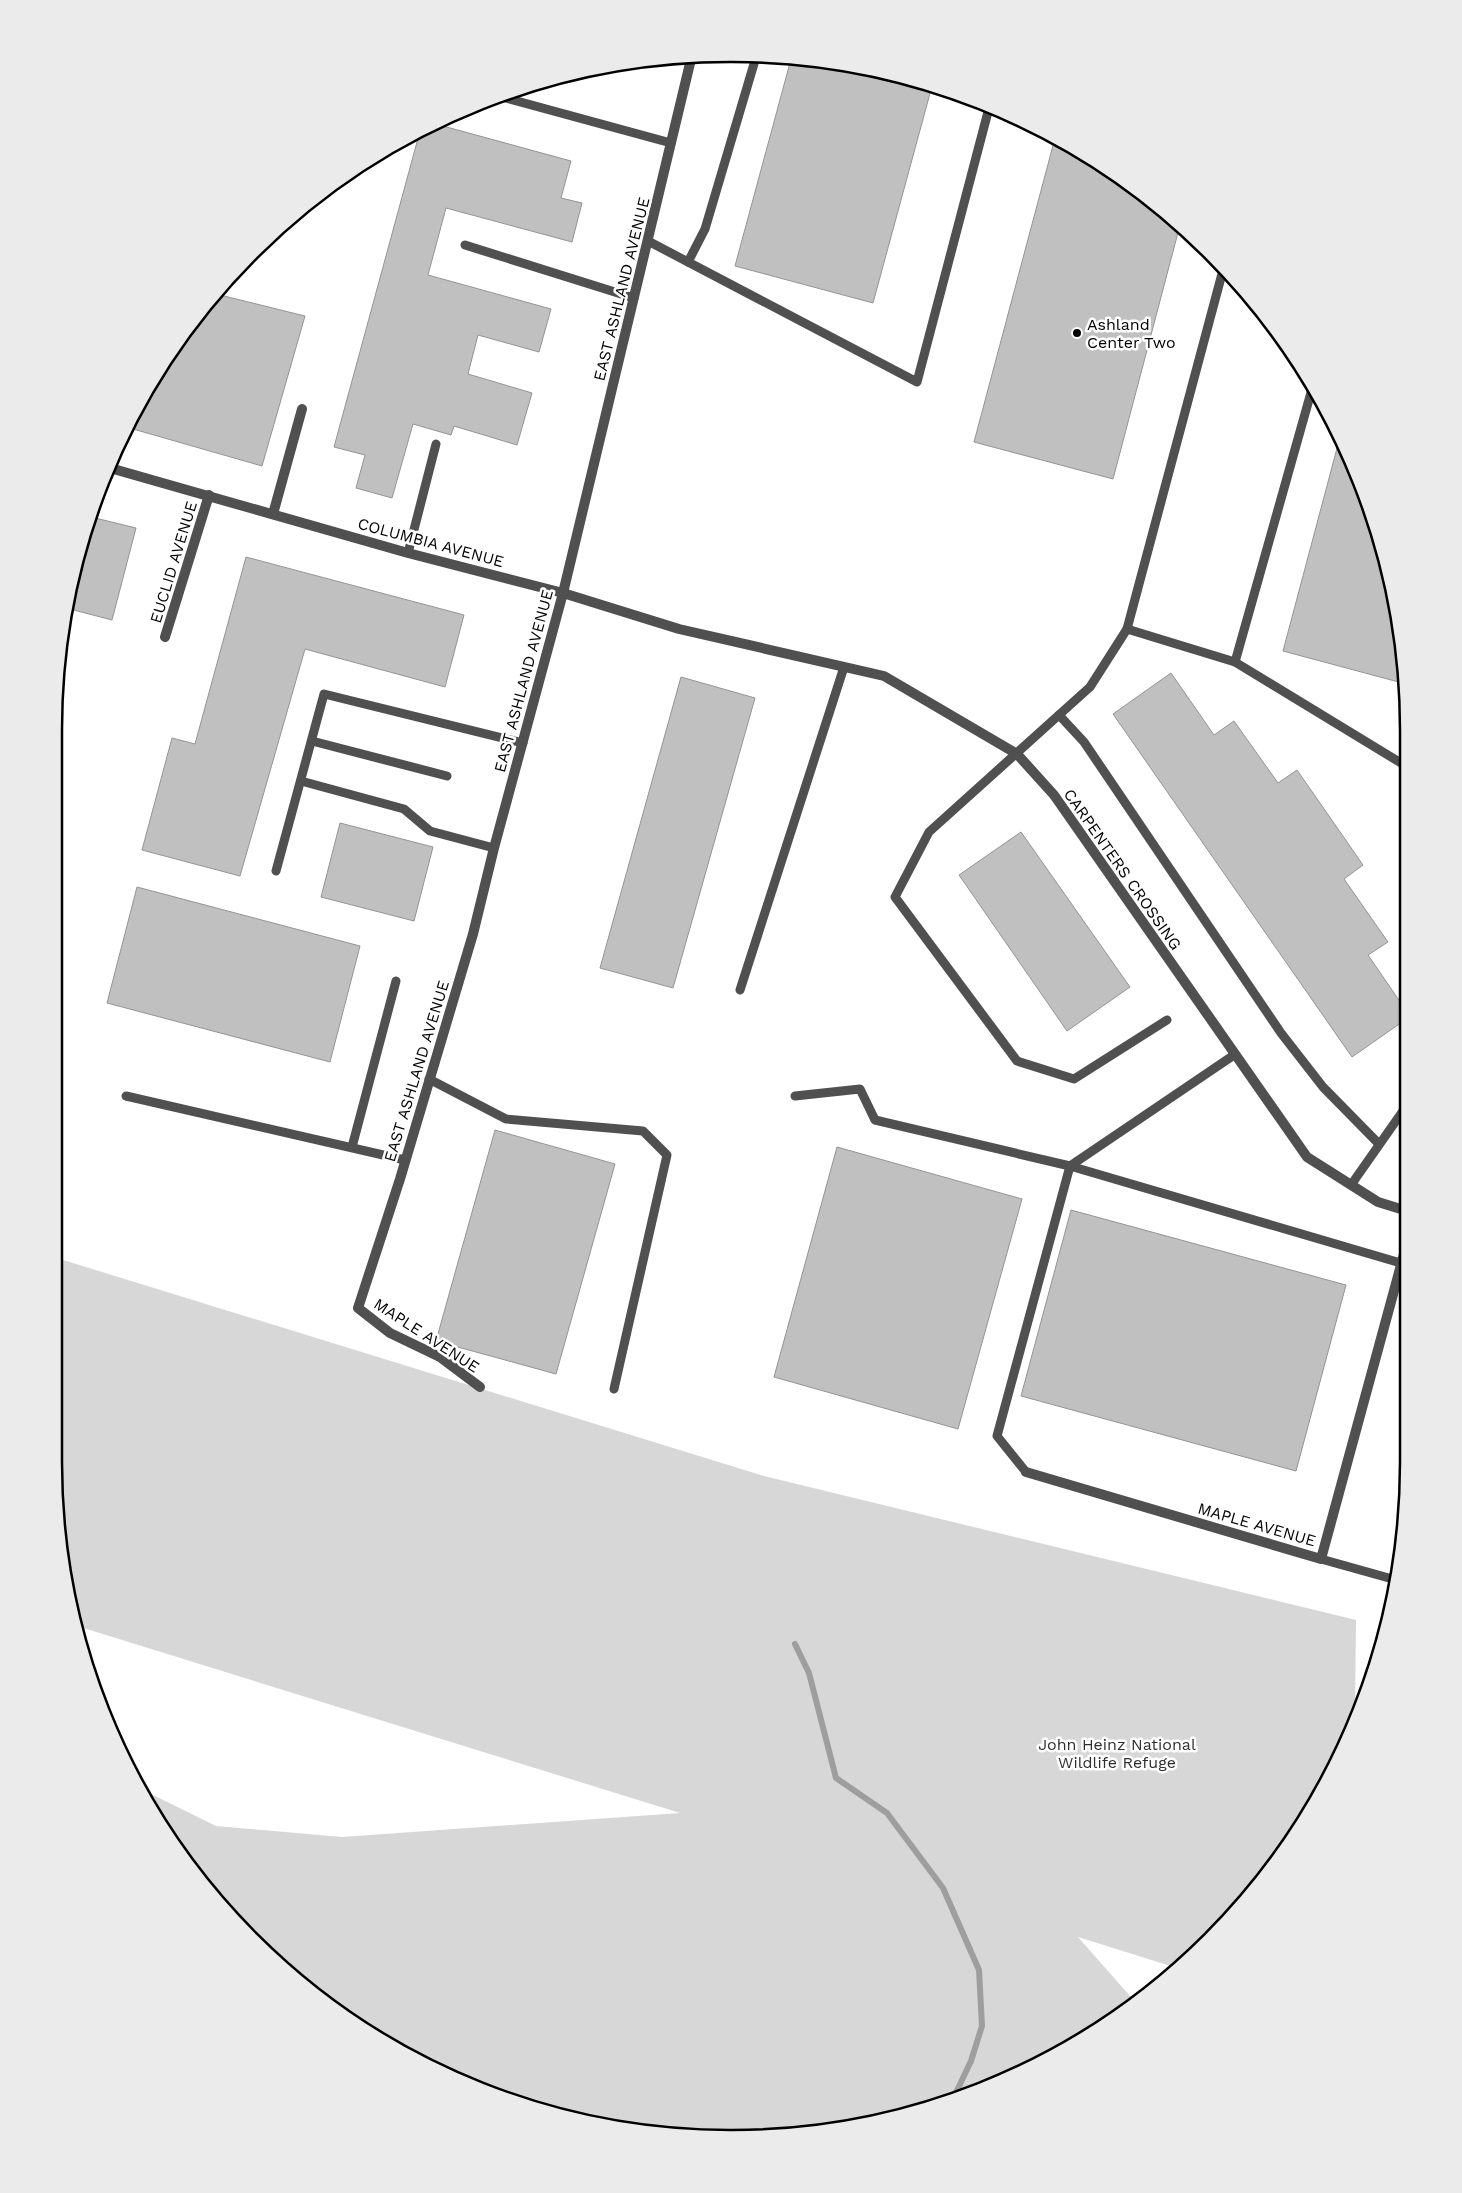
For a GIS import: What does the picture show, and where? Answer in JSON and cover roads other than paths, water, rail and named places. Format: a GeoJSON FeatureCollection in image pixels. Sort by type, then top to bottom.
{"type":"FeatureCollection","features":[{"type":"Feature","properties":{"kind":"street","name":"EAST ASHLAND AVENUE"},"geometry":{"type":"LineString","coordinates":[[358,1308],[473,934],[494,848],[563,593],[690,64]]}},
{"type":"Feature","properties":{"kind":"street"},"geometry":{"type":"LineString","coordinates":[[272,514],[302,409]]}},
{"type":"Feature","properties":{"kind":"street","name":"COLUMBIA AVENUE"},"geometry":{"type":"LineString","coordinates":[[115,469],[408,553],[563,593],[679,629],[744,645]]}},
{"type":"Feature","properties":{"kind":"street","name":"EUCLID AVENUE"},"geometry":{"type":"LineString","coordinates":[[165,637],[209,495]]}},
{"type":"Feature","properties":{"kind":"street","name":"CARPENTERS CROSSING"},"geometry":{"type":"LineString","coordinates":[[744,645],[884,676],[1016,754],[1054,795],[1307,1157],[1378,1202],[1400,1209]]}},
{"type":"Feature","properties":{"kind":"street","name":"MAPLE AVENUE"},"geometry":{"type":"LineString","coordinates":[[1026,1472],[1321,1558],[1400,1271]]}},
{"type":"Feature","properties":{"kind":"street","name":"MAPLE AVENUE"},"geometry":{"type":"LineString","coordinates":[[358,1308],[390,1332],[440,1357],[480,1387]]}},
{"type":"Feature","properties":{"kind":"lane"},"geometry":{"type":"LineString","coordinates":[[688,262],[706,229],[755,63]]}},
{"type":"Feature","properties":{"kind":"lane"},"geometry":{"type":"LineString","coordinates":[[512,100],[671,143]]}},
{"type":"Feature","properties":{"kind":"lane"},"geometry":{"type":"LineString","coordinates":[[648,241],[917,382],[988,113]]}},
{"type":"Feature","properties":{"kind":"lane"},"geometry":{"type":"LineString","coordinates":[[465,245],[634,298]]}},
{"type":"Feature","properties":{"kind":"lane"},"geometry":{"type":"LineString","coordinates":[[1167,1020],[1074,1079],[1017,1061],[895,897],[930,832],[1090,687],[1127,629],[1221,276]]}},
{"type":"Feature","properties":{"kind":"lane"},"geometry":{"type":"LineString","coordinates":[[1235,662],[1310,397]]}},
{"type":"Feature","properties":{"kind":"lane"},"geometry":{"type":"LineString","coordinates":[[408,553],[436,444]]}},
{"type":"Feature","properties":{"kind":"lane"},"geometry":{"type":"LineString","coordinates":[[1127,629],[1235,662],[1400,762]]}},
{"type":"Feature","properties":{"kind":"lane"},"geometry":{"type":"LineString","coordinates":[[740,990],[844,667]]}},
{"type":"Feature","properties":{"kind":"lane"},"geometry":{"type":"LineString","coordinates":[[276,871],[324,694],[523,743]]}},
{"type":"Feature","properties":{"kind":"lane"},"geometry":{"type":"LineString","coordinates":[[1059,715],[1084,742],[1281,1033],[1323,1087],[1379,1144]]}},
{"type":"Feature","properties":{"kind":"lane"},"geometry":{"type":"LineString","coordinates":[[312,740],[447,776]]}},
{"type":"Feature","properties":{"kind":"lane"},"geometry":{"type":"LineString","coordinates":[[301,781],[404,809],[430,831],[494,848]]}},
{"type":"Feature","properties":{"kind":"lane"},"geometry":{"type":"LineString","coordinates":[[352,1147],[396,981]]}},
{"type":"Feature","properties":{"kind":"lane"},"geometry":{"type":"LineString","coordinates":[[1026,1472],[997,1436],[1070,1166],[1234,1055]]}},
{"type":"Feature","properties":{"kind":"lane"},"geometry":{"type":"LineString","coordinates":[[429,1079],[506,1119],[643,1131],[667,1155],[614,1389]]}},
{"type":"Feature","properties":{"kind":"lane"},"geometry":{"type":"LineString","coordinates":[[795,1096],[860,1089],[875,1120],[1070,1166],[1400,1259]]}},
{"type":"Feature","properties":{"kind":"lane"},"geometry":{"type":"LineString","coordinates":[[126,1096],[405,1160]]}},
{"type":"Feature","properties":{"kind":"lane"},"geometry":{"type":"LineString","coordinates":[[1351,1185],[1400,1115]]}},
{"type":"Feature","properties":{"kind":"lane"},"geometry":{"type":"LineString","coordinates":[[1321,1558],[1389,1578]]}},
{"type":"Feature","properties":{"kind":"waterway"},"geometry":{"type":"LineString","coordinates":[[795,1644],[809,1673],[836,1778],[887,1813],[943,1888],[979,1970],[982,2026],[971,2061],[957,2091]]}},
{"type":"Feature","properties":{"kind":"place","name":"Ashland Center Two"},"geometry":{"type":"Point","coordinates":[1077,333]}},
{"type":"Feature","properties":{"kind":"park label","name":"John Heinz National Wildlife Refuge"},"geometry":{"type":"Point","coordinates":[1117,1753]}}]}
